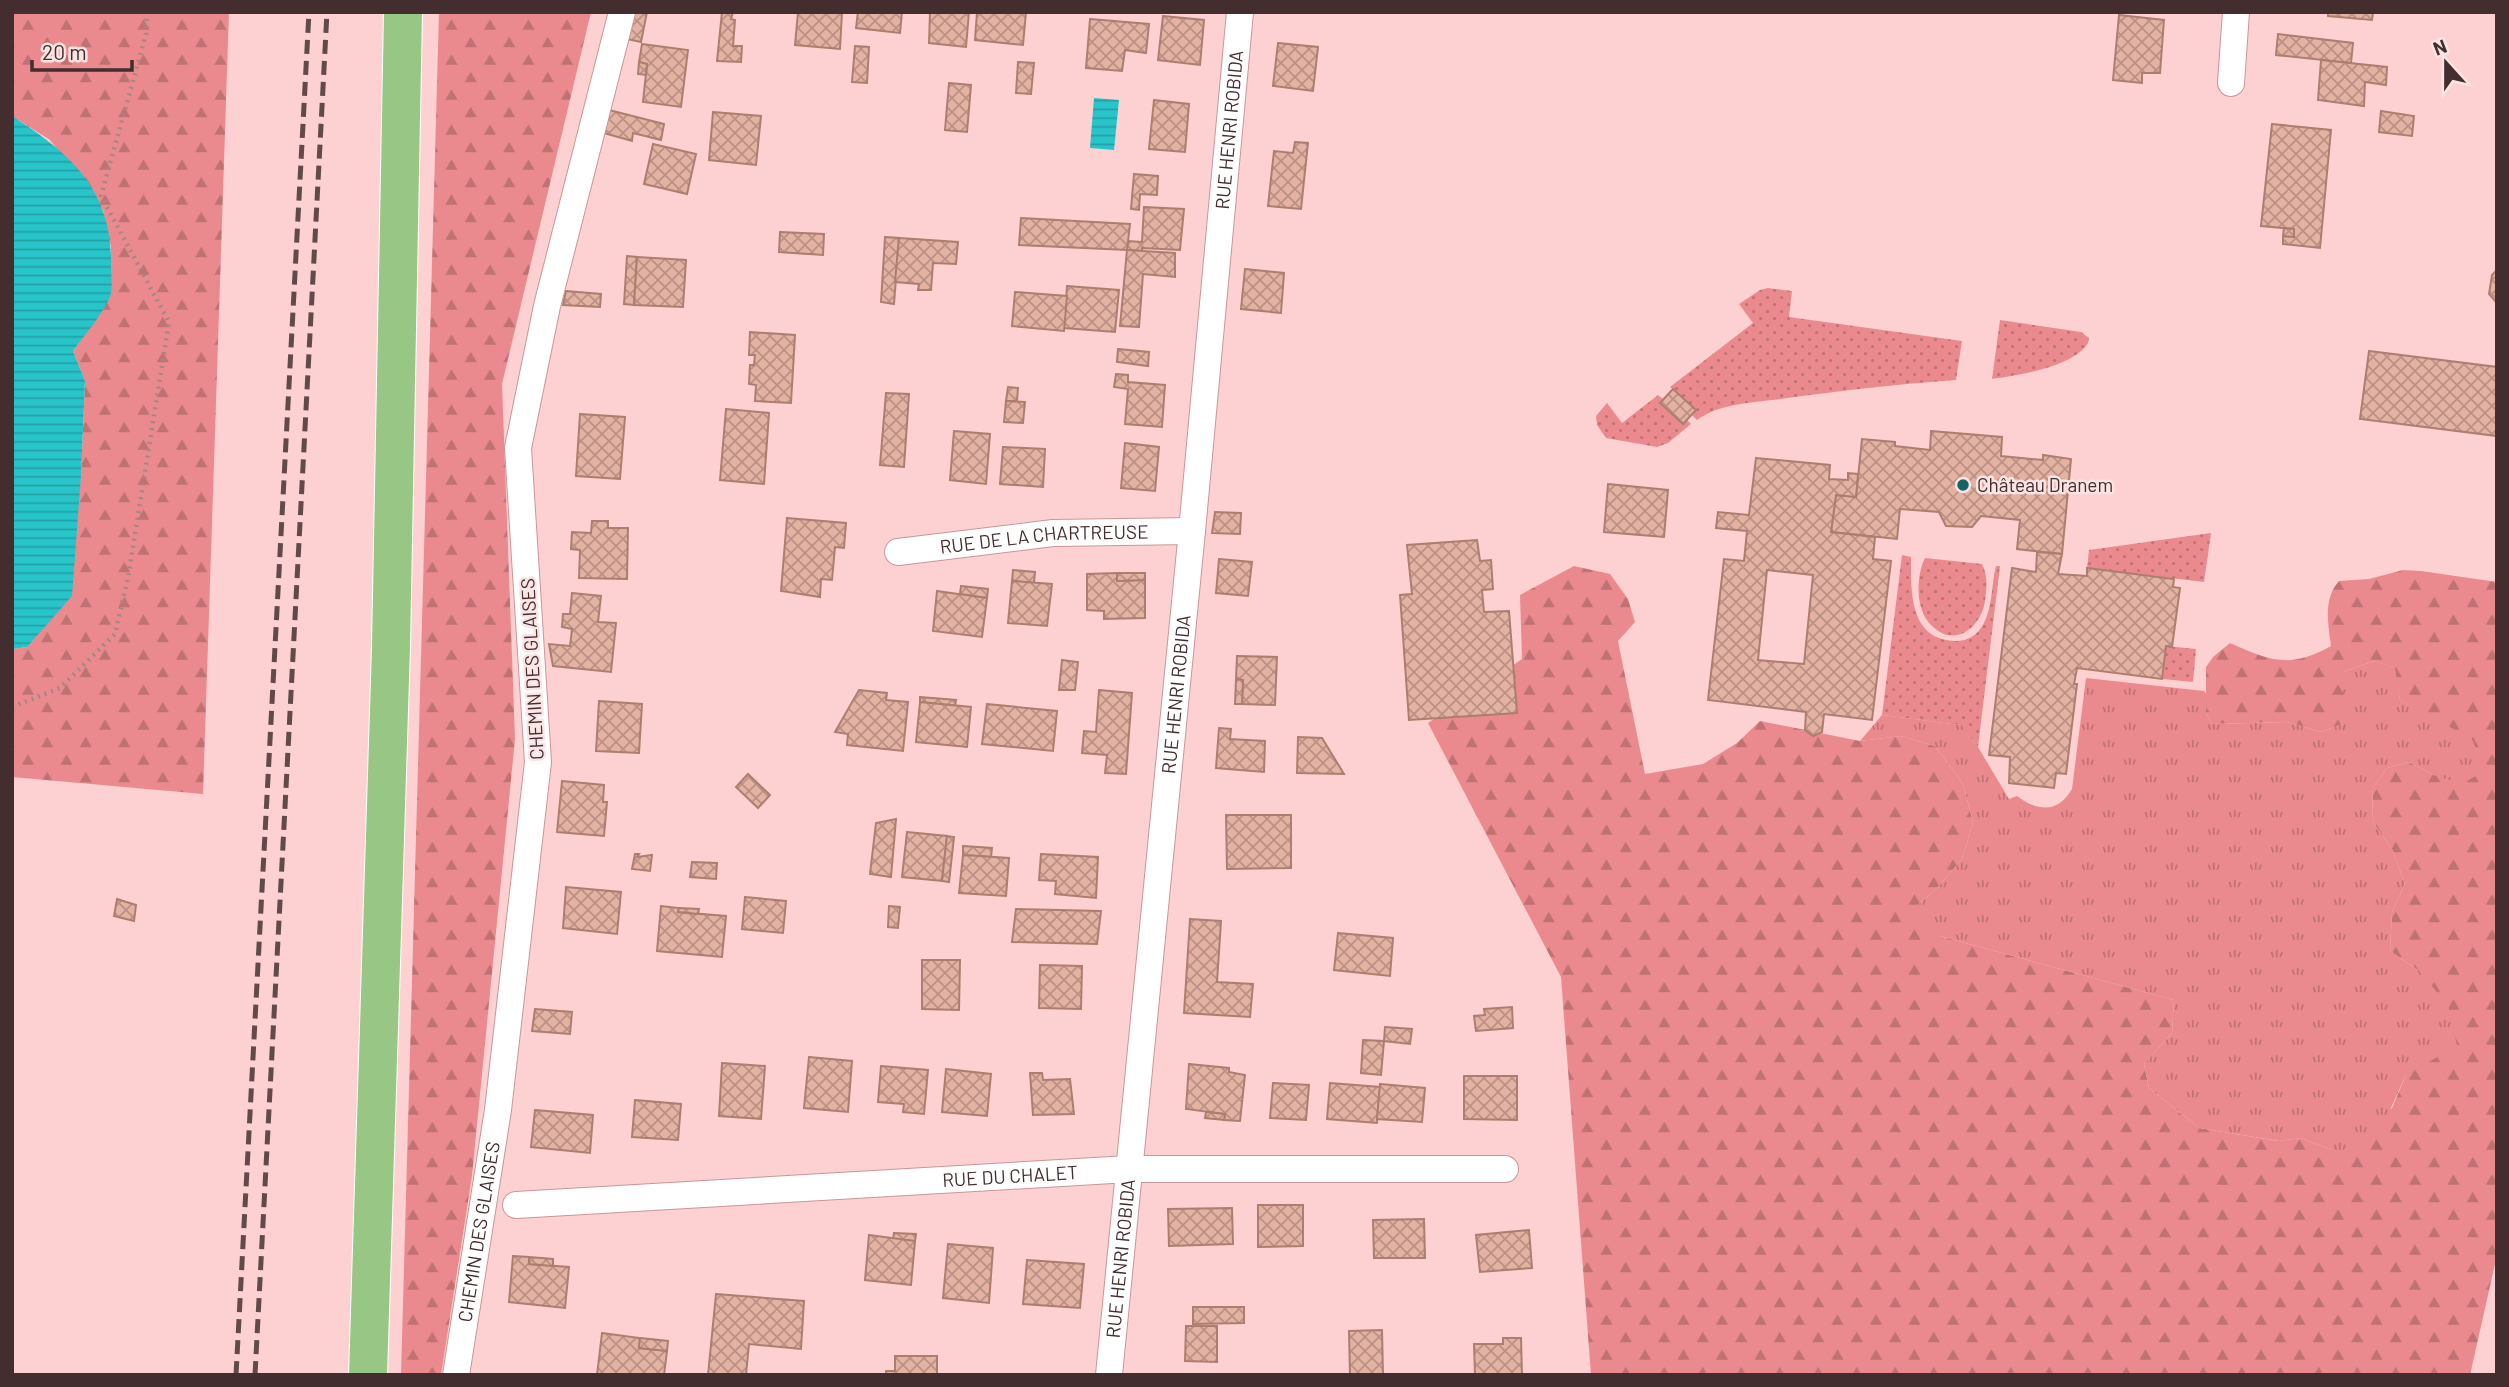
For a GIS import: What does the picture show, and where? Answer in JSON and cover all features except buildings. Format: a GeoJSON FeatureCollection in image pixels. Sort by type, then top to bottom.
{"type":"FeatureCollection","features":[{"type":"Feature","properties":{"kind":"main road"},"geometry":{"type":"LineString","coordinates":[[368,1375],[391,633],[402,12]]}},
{"type":"Feature","properties":{"kind":"street","name":"CHEMIN DES GLAISES"},"geometry":{"type":"LineString","coordinates":[[456,1375],[498,1110],[538,761],[519,449],[547,306],[622,12]]}},
{"type":"Feature","properties":{"kind":"street","name":"RUE HENRI ROBIDA"},"geometry":{"type":"LineString","coordinates":[[1109,1375],[1240,12]]}},
{"type":"Feature","properties":{"kind":"street"},"geometry":{"type":"LineString","coordinates":[[2231,83],[2236,12]]}},
{"type":"Feature","properties":{"kind":"street","name":"RUE DE LA CHARTREUSE"},"geometry":{"type":"LineString","coordinates":[[898,552],[1053,533],[1192,531]]}},
{"type":"Feature","properties":{"kind":"street","name":"RUE DU CHALET"},"geometry":{"type":"LineString","coordinates":[[516,1205],[1129,1169],[1505,1170]]}},
{"type":"Feature","properties":{"kind":"path"},"geometry":{"type":"LineString","coordinates":[[12,706],[60,688],[116,634],[128,578],[169,321],[101,196],[146,34],[147,12]]}},
{"type":"Feature","properties":{"kind":"green space"},"geometry":{"type":"Polygon","coordinates":[[[12,12],[229,12],[203,794],[12,777],[12,649],[27,647],[81,476],[85,381],[73,351],[110,297],[111,247],[103,210],[50,140],[12,116],[12,12]]]}},
{"type":"Feature","properties":{"kind":"green space"},"geometry":{"type":"Polygon","coordinates":[[[439,12],[591,12],[502,384],[515,739],[472,1176],[441,1375],[401,1375],[439,12]]]}},
{"type":"Feature","properties":{"kind":"green space"},"geometry":{"type":"Polygon","coordinates":[[[1768,288],[1792,291],[1789,317],[1962,341],[1956,380],[1747,403],[1716,410],[1697,420],[1692,415],[1696,410],[1670,387],[1753,323],[1739,304],[1760,290],[1768,288]]]}},
{"type":"Feature","properties":{"kind":"green space"},"geometry":{"type":"Polygon","coordinates":[[[2000,320],[2081,332],[2089,338],[2088,343],[2081,351],[2059,364],[1992,379],[2000,320]]]}},
{"type":"Feature","properties":{"kind":"green space"},"geometry":{"type":"Polygon","coordinates":[[[1658,395],[1663,399],[1660,403],[1683,424],[1687,420],[1691,424],[1668,443],[1657,447],[1606,438],[1597,425],[1596,416],[1607,403],[1622,423],[1658,395]]]}},
{"type":"Feature","properties":{"kind":"green space"},"geometry":{"type":"Polygon","coordinates":[[[2211,533],[2204,582],[2087,568],[2089,550],[2211,533]]]}},
{"type":"Feature","properties":{"kind":"green space"},"geometry":{"type":"Polygon","coordinates":[[[1902,555],[1911,557],[1913,599],[1921,623],[1941,639],[1956,641],[1972,637],[1983,625],[1990,603],[1996,566],[2000,566],[1978,747],[1960,725],[1882,715],[1902,555]]]}},
{"type":"Feature","properties":{"kind":"green space"},"geometry":{"type":"Polygon","coordinates":[[[1925,558],[1982,564],[1986,582],[1985,601],[1978,620],[1965,632],[1949,635],[1940,632],[1926,618],[1919,592],[1920,574],[1925,558]]]}},
{"type":"Feature","properties":{"kind":"green space"},"geometry":{"type":"Polygon","coordinates":[[[1574,566],[1610,574],[1628,599],[1635,622],[1618,641],[1645,774],[1703,764],[1737,743],[1760,721],[1860,741],[1901,736],[1935,746],[1963,784],[1973,822],[1962,859],[1918,905],[1940,936],[2174,1000],[2172,1033],[2144,1064],[2149,1088],[2199,1128],[2278,1141],[2301,1138],[2332,1150],[2392,1108],[2406,1075],[2418,970],[2390,951],[2392,912],[2405,884],[2392,849],[2372,821],[2373,787],[2387,768],[2409,762],[2433,775],[2429,718],[2400,700],[2394,668],[2374,661],[2343,672],[2343,724],[2321,732],[2287,722],[2212,724],[2206,713],[2206,667],[2213,657],[2230,643],[2281,660],[2304,658],[2331,646],[2329,603],[2339,581],[2369,579],[2403,570],[2497,582],[2497,1255],[2470,1375],[1591,1375],[1561,977],[1428,723],[1522,659],[1520,595],[1574,566]]]}},
{"type":"Feature","properties":{"kind":"green space"},"geometry":{"type":"Polygon","coordinates":[[[2166,646],[2196,649],[2193,682],[2162,679],[2166,646]]]}},
{"type":"Feature","properties":{"kind":"green space"},"geometry":{"type":"Polygon","coordinates":[[[2374,661],[2395,668],[2400,700],[2472,739],[2480,760],[2479,774],[2462,784],[2433,775],[2409,762],[2387,768],[2373,787],[2372,821],[2392,849],[2405,884],[2392,912],[2390,951],[2418,970],[2448,1005],[2457,1046],[2406,1075],[2379,1134],[2356,1153],[2332,1150],[2301,1138],[2279,1141],[2199,1128],[2149,1088],[2144,1064],[2172,1033],[2174,1000],[1940,936],[1917,922],[1918,905],[1962,859],[1973,822],[1963,784],[1935,746],[1901,736],[1860,741],[1882,715],[1961,725],[1978,747],[2009,799],[2017,796],[2032,805],[2047,807],[2060,802],[2072,789],[2086,678],[2204,691],[2207,695],[2206,713],[2212,724],[2287,722],[2321,732],[2343,724],[2343,672],[2374,661]]]}},
{"type":"Feature","properties":{"kind":"water"},"geometry":{"type":"Polygon","coordinates":[[[1094,98],[1119,100],[1114,150],[1090,148],[1094,98]]]}},
{"type":"Feature","properties":{"kind":"water"},"geometry":{"type":"Polygon","coordinates":[[[12,116],[52,144],[84,176],[96,195],[105,215],[110,239],[112,286],[107,303],[73,351],[85,381],[72,596],[27,647],[12,649],[12,116]]]}},
{"type":"Feature","properties":{"kind":"railway"},"geometry":{"type":"LineString","coordinates":[[236,1375],[309,12]]}},
{"type":"Feature","properties":{"kind":"railway"},"geometry":{"type":"LineString","coordinates":[[255,1375],[327,12]]}},
{"type":"Feature","properties":{"kind":"place","name":"Château Dranem"},"geometry":{"type":"Point","coordinates":[1963,485]}}]}
